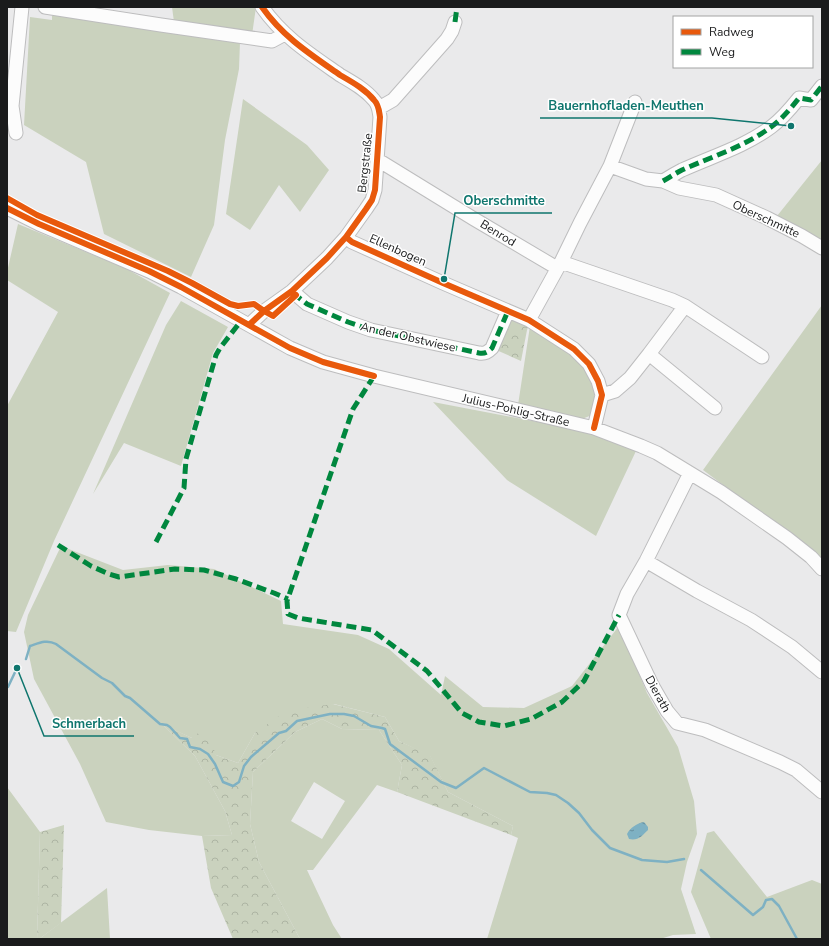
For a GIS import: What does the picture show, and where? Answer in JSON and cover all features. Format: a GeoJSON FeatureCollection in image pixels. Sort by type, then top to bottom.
{"type":"FeatureCollection","features":[{"type":"Feature","properties":{"kind":"street"},"geometry":{"type":"LineString","coordinates":[[16,132],[12,106],[22,7]]}},
{"type":"Feature","properties":{"kind":"street"},"geometry":{"type":"LineString","coordinates":[[45,7],[272,41],[284,34]]}},
{"type":"Feature","properties":{"kind":"street"},"geometry":{"type":"LineString","coordinates":[[262,7],[269,18],[284,34],[362,89],[375,100],[379,108],[393,100],[447,39],[455,22]]}},
{"type":"Feature","properties":{"kind":"street"},"geometry":{"type":"LineString","coordinates":[[663,181],[681,171],[752,140],[773,126],[799,98],[811,100],[822,86]]}},
{"type":"Feature","properties":{"kind":"street"},"geometry":{"type":"LineString","coordinates":[[594,428],[602,394],[598,381],[589,364],[574,349],[529,320],[610,166],[635,102]]}},
{"type":"Feature","properties":{"kind":"street","name":"Bergstraße"},"geometry":{"type":"LineString","coordinates":[[249,325],[264,311],[292,291],[327,258],[346,237],[372,200],[375,190],[378,160],[379,108]]}},
{"type":"Feature","properties":{"kind":"street","name":"Benrod"},"geometry":{"type":"LineString","coordinates":[[378,160],[474,219],[559,265]]}},
{"type":"Feature","properties":{"kind":"street","name":"Oberschmitte"},"geometry":{"type":"LineString","coordinates":[[610,166],[646,179],[663,181],[679,188],[716,195],[767,218],[822,248]]}},
{"type":"Feature","properties":{"kind":"street","name":"Julius-Pohlig-Straße"},"geometry":{"type":"LineString","coordinates":[[7,208],[39,224],[148,271],[290,348],[323,362],[374,376],[594,428],[657,453],[721,492],[787,538],[822,569]]}},
{"type":"Feature","properties":{"kind":"street","name":"Ellenbogen"},"geometry":{"type":"LineString","coordinates":[[346,237],[352,242],[529,320]]}},
{"type":"Feature","properties":{"kind":"street"},"geometry":{"type":"LineString","coordinates":[[559,265],[672,300],[685,306],[762,356]]}},
{"type":"Feature","properties":{"kind":"street","name":"An der Obstwiese"},"geometry":{"type":"LineString","coordinates":[[292,291],[307,304],[348,322],[371,330],[483,354],[492,348],[508,311]]}},
{"type":"Feature","properties":{"kind":"street"},"geometry":{"type":"LineString","coordinates":[[602,394],[615,391],[630,378],[685,306]]}},
{"type":"Feature","properties":{"kind":"street"},"geometry":{"type":"LineString","coordinates":[[649,354],[715,408]]}},
{"type":"Feature","properties":{"kind":"street","name":"Dierath"},"geometry":{"type":"LineString","coordinates":[[690,473],[646,561],[627,594],[619,614],[652,685],[667,711],[677,723],[705,730],[780,762],[796,770],[822,792]]}},
{"type":"Feature","properties":{"kind":"street"},"geometry":{"type":"LineString","coordinates":[[646,561],[751,620],[792,647],[822,672]]}},
{"type":"Feature","properties":{"kind":"green space"},"geometry":{"type":"Polygon","coordinates":[[[172,7],[256,7],[252,35],[174,22],[172,7]]]}},
{"type":"Feature","properties":{"kind":"green space"},"geometry":{"type":"Polygon","coordinates":[[[56,12],[240,42],[239,69],[225,140],[214,225],[191,277],[104,234],[86,162],[24,125],[30,17],[52,20],[52,16],[56,12]]]}},
{"type":"Feature","properties":{"kind":"green space"},"geometry":{"type":"Polygon","coordinates":[[[243,99],[307,145],[329,170],[300,212],[279,185],[250,230],[226,214],[243,99]]]}},
{"type":"Feature","properties":{"kind":"green space"},"geometry":{"type":"Polygon","coordinates":[[[822,160],[822,244],[777,216],[822,160]]]}},
{"type":"Feature","properties":{"kind":"green space"},"geometry":{"type":"Polygon","coordinates":[[[18,224],[125,268],[170,293],[54,541],[16,632],[7,631],[7,406],[58,312],[7,280],[7,272],[18,224]]]}},
{"type":"Feature","properties":{"kind":"green space"},"geometry":{"type":"Polygon","coordinates":[[[181,301],[228,327],[213,353],[181,466],[124,443],[93,494],[166,325],[181,301]]]}},
{"type":"Feature","properties":{"kind":"green space"},"geometry":{"type":"Polygon","coordinates":[[[822,305],[822,560],[703,470],[822,305]]]}},
{"type":"Feature","properties":{"kind":"green space"},"geometry":{"type":"Polygon","coordinates":[[[514,319],[528,325],[521,361],[494,349],[508,321],[514,319]]]}},
{"type":"Feature","properties":{"kind":"green space"},"geometry":{"type":"Polygon","coordinates":[[[530,326],[573,355],[584,367],[596,385],[592,415],[582,419],[518,405],[530,326]]]}},
{"type":"Feature","properties":{"kind":"green space"},"geometry":{"type":"Polygon","coordinates":[[[433,402],[590,432],[636,451],[596,536],[507,480],[433,402]]]}},
{"type":"Feature","properties":{"kind":"green space"},"geometry":{"type":"Polygon","coordinates":[[[61,546],[123,570],[168,565],[214,569],[281,601],[283,624],[358,635],[389,649],[441,695],[445,676],[483,707],[524,708],[572,686],[619,626],[647,693],[678,747],[694,801],[697,834],[687,862],[681,889],[696,934],[673,935],[660,939],[487,939],[518,838],[511,835],[513,826],[448,792],[430,756],[399,741],[385,717],[334,704],[255,733],[238,763],[216,755],[192,738],[163,725],[195,756],[225,811],[232,835],[202,836],[149,830],[106,822],[80,764],[34,679],[24,632],[28,615],[61,546]]]}},
{"type":"Feature","properties":{"kind":"green space"},"geometry":{"type":"Polygon","coordinates":[[[333,704],[385,717],[399,741],[430,755],[448,792],[513,826],[511,835],[397,792],[402,765],[379,730],[342,729],[322,719],[295,732],[253,772],[250,824],[259,862],[300,939],[233,939],[211,888],[202,836],[232,835],[225,811],[195,756],[162,724],[192,738],[206,727],[216,755],[238,763],[255,733],[286,711],[333,704]]]}},
{"type":"Feature","properties":{"kind":"green space"},"geometry":{"type":"Polygon","coordinates":[[[322,719],[342,729],[379,730],[402,765],[397,792],[377,785],[313,870],[307,870],[333,925],[342,939],[300,939],[259,862],[250,824],[253,772],[295,732],[322,719]],[[314,782],[291,821],[322,839],[345,801],[314,782]]]}},
{"type":"Feature","properties":{"kind":"green space"},"geometry":{"type":"Polygon","coordinates":[[[7,787],[40,832],[37,939],[7,939],[7,787]]]}},
{"type":"Feature","properties":{"kind":"green space"},"geometry":{"type":"Polygon","coordinates":[[[64,825],[61,923],[37,939],[40,832],[64,825]]]}},
{"type":"Feature","properties":{"kind":"green space"},"geometry":{"type":"Polygon","coordinates":[[[714,831],[767,897],[812,880],[822,884],[822,939],[711,939],[691,892],[707,833],[714,831]]]}},
{"type":"Feature","properties":{"kind":"green space"},"geometry":{"type":"Polygon","coordinates":[[[107,888],[110,939],[39,939],[107,888]]]}},
{"type":"Feature","properties":{"kind":"water"},"geometry":{"type":"Polygon","coordinates":[[[644,822],[648,827],[648,830],[637,839],[629,839],[627,834],[630,830],[636,825],[644,822]]]}},
{"type":"Feature","properties":{"kind":"waterway"},"geometry":{"type":"LineString","coordinates":[[26,659],[30,646],[46,642],[56,644],[102,678],[112,683],[125,696],[130,698],[160,724],[167,725],[180,738],[187,739],[190,747],[200,749],[208,754],[215,764],[223,782],[233,786],[239,782],[244,766],[251,757],[279,733],[286,731],[297,721],[330,714],[344,714],[354,716],[371,726],[385,729],[390,744],[441,782],[456,788],[484,768],[530,792],[556,795],[579,813],[592,830],[610,848],[642,860],[667,862],[684,859]]}},
{"type":"Feature","properties":{"kind":"waterway"},"geometry":{"type":"LineString","coordinates":[[8,687],[17,668]]}},
{"type":"Feature","properties":{"kind":"waterway"},"geometry":{"type":"LineString","coordinates":[[701,870],[753,915],[763,907],[766,900],[772,899],[779,906],[797,939]]}},
{"type":"Feature","properties":{"kind":"marked path"},"geometry":{"type":"LineString","coordinates":[[455,22],[457,7]]}},
{"type":"Feature","properties":{"kind":"marked path"},"geometry":{"type":"LineString","coordinates":[[663,181],[682,170],[739,146],[761,134],[779,120],[799,98],[811,100],[822,86]]}},
{"type":"Feature","properties":{"kind":"marked path"},"geometry":{"type":"LineString","coordinates":[[293,293],[307,304],[348,322],[371,330],[481,353],[489,351],[492,348],[508,311]]}},
{"type":"Feature","properties":{"kind":"marked path"},"geometry":{"type":"LineString","coordinates":[[156,542],[184,488],[186,459],[216,355],[241,321]]}},
{"type":"Feature","properties":{"kind":"marked path"},"geometry":{"type":"LineString","coordinates":[[374,376],[353,409],[287,601],[288,614],[298,618],[372,630],[427,671],[462,713],[479,722],[504,726],[531,719],[562,702],[584,681],[619,615]]}},
{"type":"Feature","properties":{"kind":"marked path"},"geometry":{"type":"LineString","coordinates":[[58,545],[91,566],[119,577],[175,569],[204,570],[236,579],[288,599]]}},
{"type":"Feature","properties":{"kind":"cycle path"},"geometry":{"type":"LineString","coordinates":[[249,325],[264,311],[292,291],[327,258],[346,237],[372,200],[375,190],[380,117],[377,104],[367,92],[340,75],[288,36],[270,18],[262,7]]}},
{"type":"Feature","properties":{"kind":"cycle path"},"geometry":{"type":"LineString","coordinates":[[7,198],[37,215],[168,271],[230,304],[238,306],[254,304],[273,316],[296,295]]}},
{"type":"Feature","properties":{"kind":"cycle path"},"geometry":{"type":"LineString","coordinates":[[7,208],[39,224],[149,271],[181,287],[290,348],[323,362],[374,376]]}},
{"type":"Feature","properties":{"kind":"cycle path"},"geometry":{"type":"LineString","coordinates":[[346,237],[352,242],[529,320],[574,349],[589,364],[598,381],[602,395],[594,428]]}},
{"type":"Feature","properties":{"kind":"place","name":"Bauernhofladen-Meuthen"},"geometry":{"type":"Point","coordinates":[791,126]}},
{"type":"Feature","properties":{"kind":"place","name":"Oberschmitte"},"geometry":{"type":"Point","coordinates":[444,279]}},
{"type":"Feature","properties":{"kind":"place","name":"Schmerbach"},"geometry":{"type":"Point","coordinates":[17,668]}}]}
